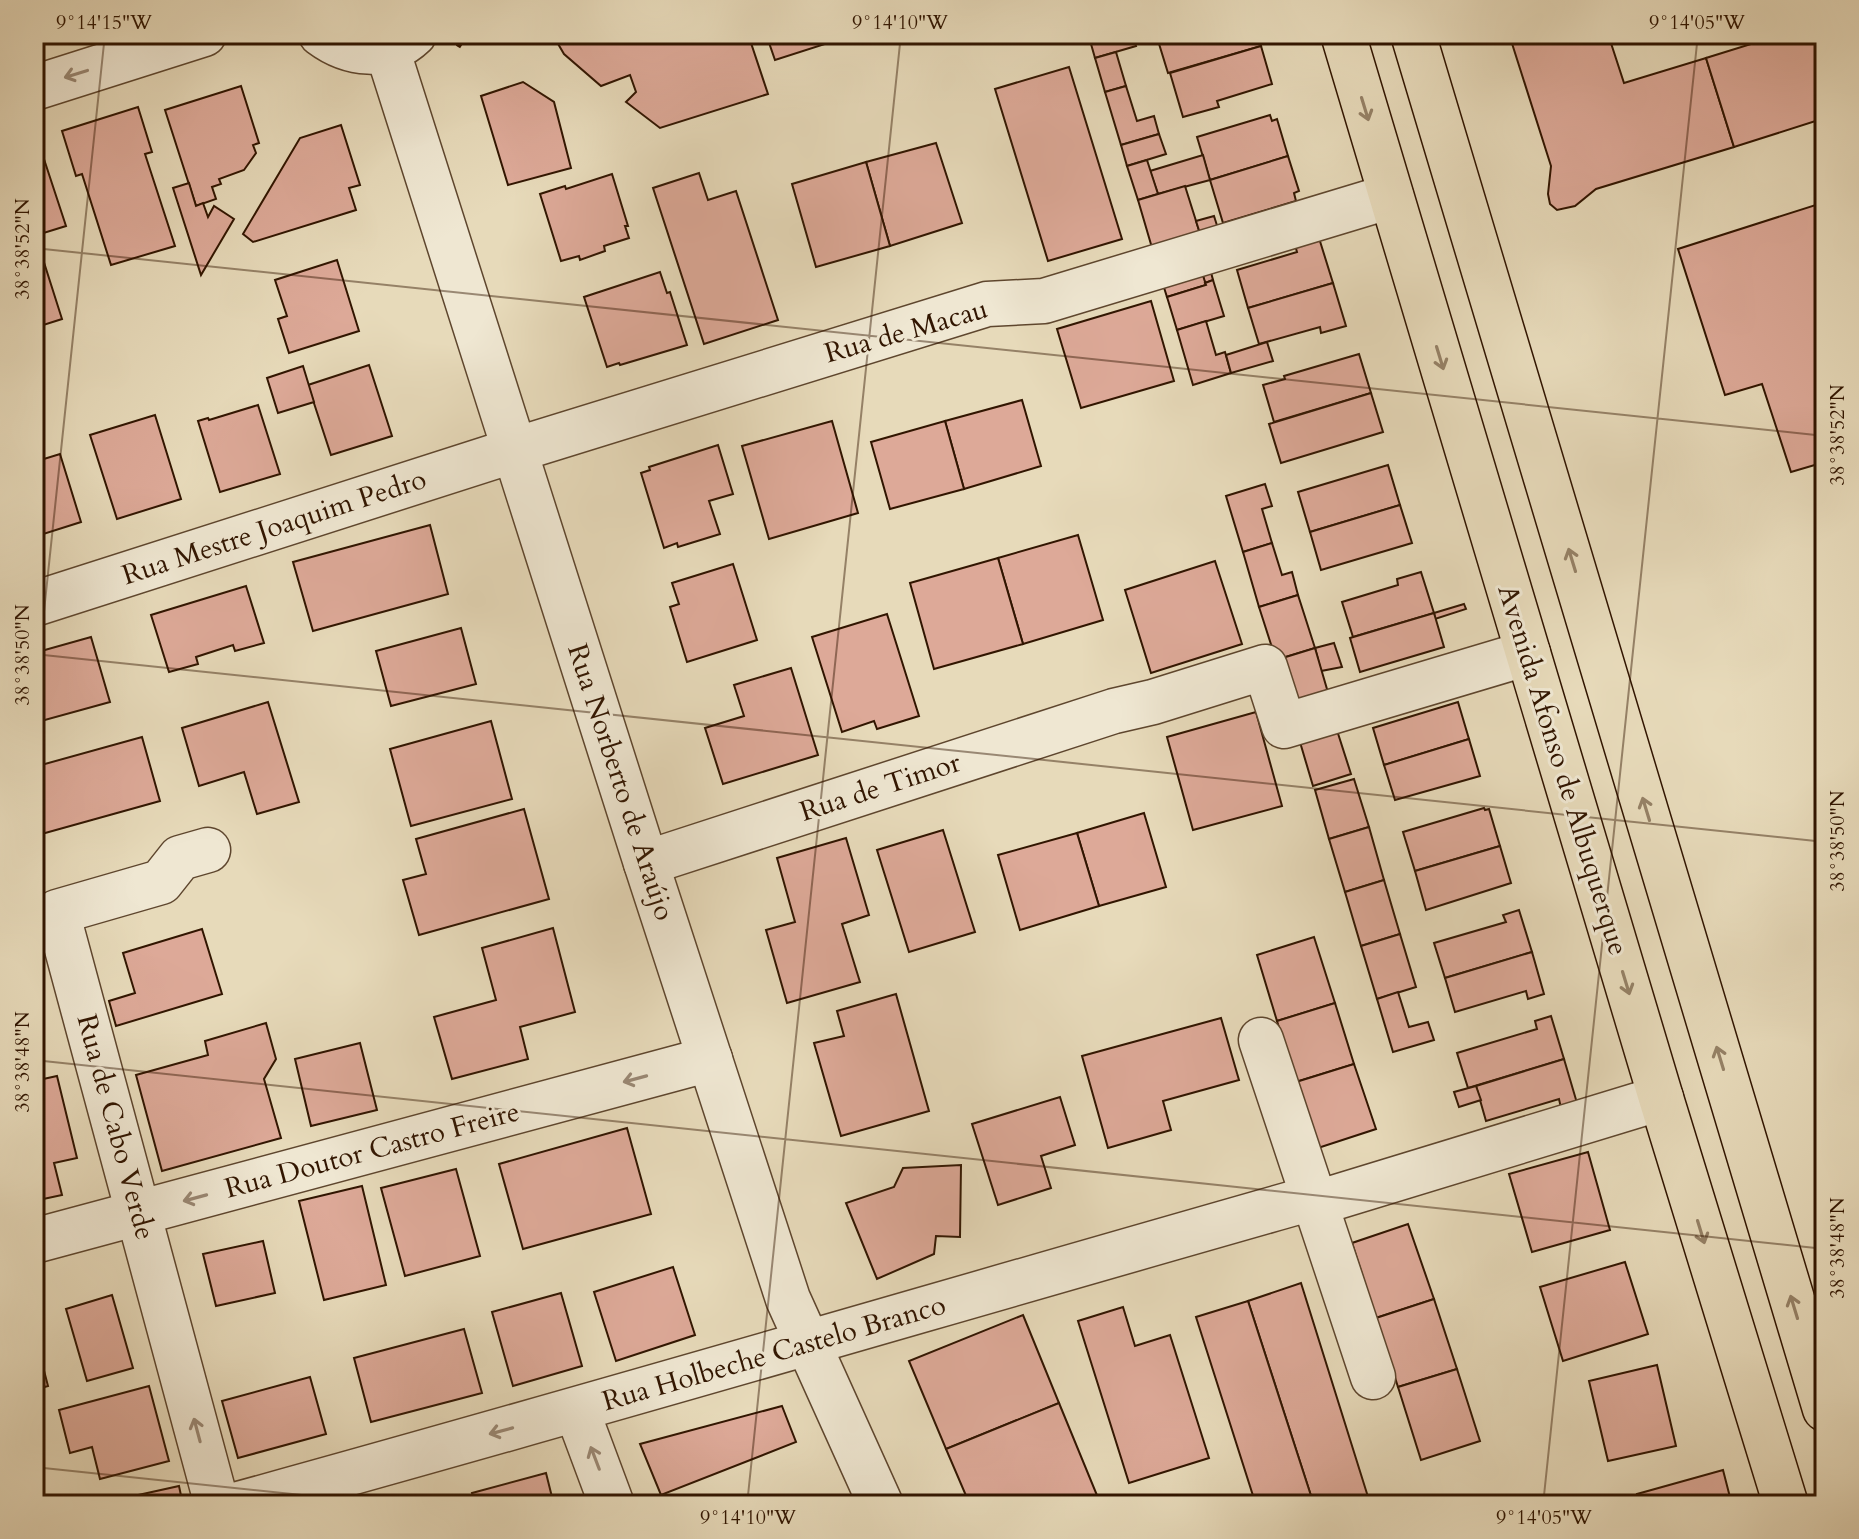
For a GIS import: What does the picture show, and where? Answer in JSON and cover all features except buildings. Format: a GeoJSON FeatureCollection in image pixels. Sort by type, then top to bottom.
{"type":"FeatureCollection","features":[{"type":"Feature","properties":{"kind":"main road","name":"Avenida Afonso de Albuquerque"},"geometry":{"type":"LineString","coordinates":[[1343,34],[1786,1505]]}},
{"type":"Feature","properties":{"kind":"main road"},"geometry":{"type":"LineString","coordinates":[[1413,34],[1825,1409]]}},
{"type":"Feature","properties":{"kind":"street"},"geometry":{"type":"LineString","coordinates":[[34,88],[204,34]]}},
{"type":"Feature","properties":{"kind":"street"},"geometry":{"type":"LineString","coordinates":[[321,34],[346,49],[363,52],[401,42]]}},
{"type":"Feature","properties":{"kind":"street","name":"Rua Norberto de Araújo"},"geometry":{"type":"LineString","coordinates":[[401,42],[515,450],[788,1299],[881,1505]]}},
{"type":"Feature","properties":{"kind":"street","name":"Rua de Macau"},"geometry":{"type":"LineString","coordinates":[[515,450],[987,304],[1044,301],[1391,196]]}},
{"type":"Feature","properties":{"kind":"street","name":"Rua Mestre Joaquim Pedro"},"geometry":{"type":"LineString","coordinates":[[34,604],[515,450]]}},
{"type":"Feature","properties":{"kind":"street","name":"Rua de Timor"},"geometry":{"type":"LineString","coordinates":[[646,863],[1114,711],[1265,667],[1284,726],[1528,653]]}},
{"type":"Feature","properties":{"kind":"street","name":"Rua de Cabo Verde"},"geometry":{"type":"LineString","coordinates":[[208,850],[180,858],[161,882],[57,912],[217,1505]]}},
{"type":"Feature","properties":{"kind":"street"},"geometry":{"type":"LineString","coordinates":[[1261,1040],[1373,1377]]}},
{"type":"Feature","properties":{"kind":"street","name":"Rua Doutor Castro Freire"},"geometry":{"type":"LineString","coordinates":[[34,1241],[710,1059]]}},
{"type":"Feature","properties":{"kind":"street","name":"Rua Holbeche Castelo Branco"},"geometry":{"type":"LineString","coordinates":[[235,1505],[577,1411],[807,1341],[1312,1198],[1330,1199],[1661,1098]]}},
{"type":"Feature","properties":{"kind":"street"},"geometry":{"type":"LineString","coordinates":[[577,1411],[612,1505]]}}]}
